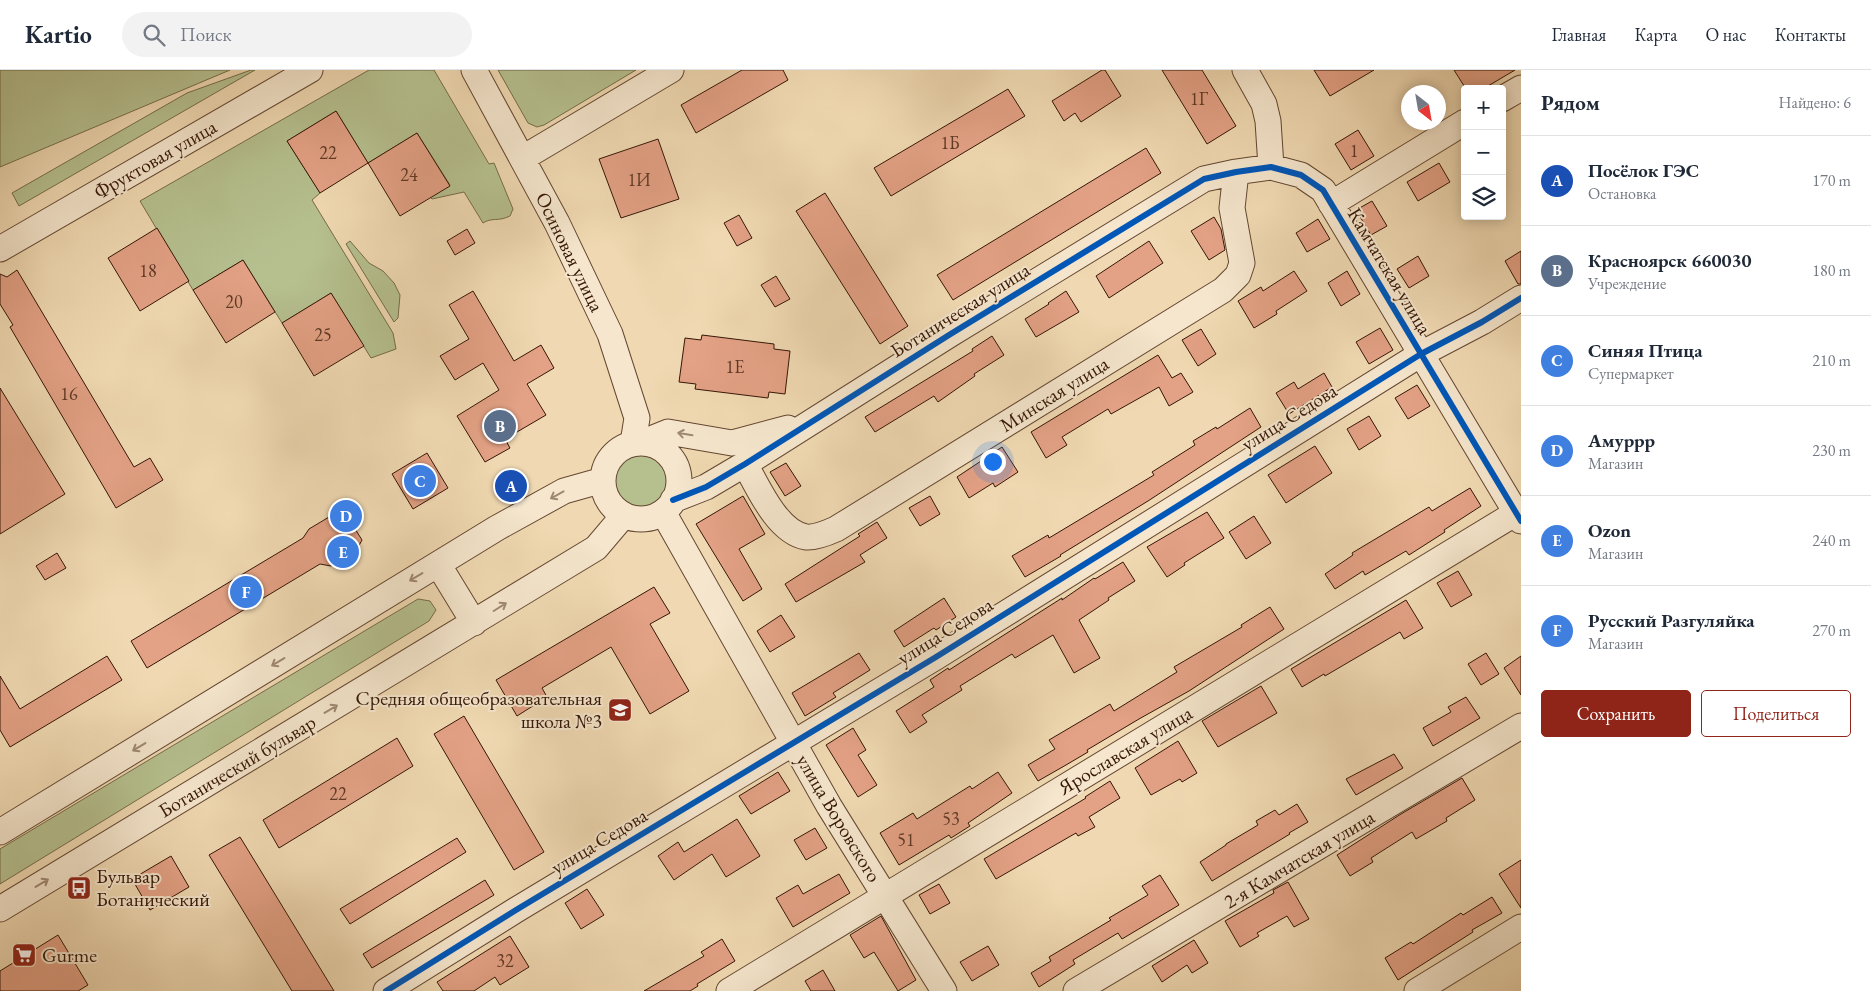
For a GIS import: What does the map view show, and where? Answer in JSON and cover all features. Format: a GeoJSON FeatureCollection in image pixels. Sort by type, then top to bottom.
{"type":"FeatureCollection","features":[{"type":"Feature","properties":{"kind":"street","name":"Фруктовая улица"},"geometry":{"type":"LineString","coordinates":[[0,249],[310,70]]}},
{"type":"Feature","properties":{"kind":"street","name":"Осиновая улица"},"geometry":{"type":"LineString","coordinates":[[474,70],[523,158],[574,257],[610,334],[637,418],[637,443]]}},
{"type":"Feature","properties":{"kind":"street"},"geometry":{"type":"LineString","coordinates":[[523,158],[671,70]]}},
{"type":"Feature","properties":{"kind":"street"},"geometry":{"type":"LineString","coordinates":[[1245,70],[1264,104],[1268,121],[1271,167]]}},
{"type":"Feature","properties":{"kind":"street"},"geometry":{"type":"LineString","coordinates":[[1506,97],[1521,88]]}},
{"type":"Feature","properties":{"kind":"street"},"geometry":{"type":"LineString","coordinates":[[1331,204],[1461,124]]}},
{"type":"Feature","properties":{"kind":"street","name":"Ботаническая улица"},"geometry":{"type":"LineString","coordinates":[[668,506],[706,487],[745,464],[1204,179],[1271,167]]}},
{"type":"Feature","properties":{"kind":"street","name":"Камчатская улица"},"geometry":{"type":"LineString","coordinates":[[1271,167],[1301,175],[1323,190],[1519,514]]}},
{"type":"Feature","properties":{"kind":"street","name":"Минская улица"},"geometry":{"type":"LineString","coordinates":[[745,464],[776,519],[786,528],[806,537],[836,529],[1223,290],[1238,275],[1242,263],[1232,208],[1236,172]]}},
{"type":"Feature","properties":{"kind":"street","name":"улица Седова"},"geometry":{"type":"LineString","coordinates":[[386,991],[516,910],[944,651],[1421,354],[1482,322],[1521,298]]}},
{"type":"Feature","properties":{"kind":"street","name":"Ботаническая улица"},"geometry":{"type":"LineString","coordinates":[[637,443],[668,432],[732,443],[809,423]]}},
{"type":"Feature","properties":{"kind":"street"},"geometry":{"type":"LineString","coordinates":[[637,443],[658,448],[667,453],[677,470],[678,480],[677,490],[668,506],[644,519],[624,515],[611,504],[606,497],[603,480],[604,472],[612,457],[618,451],[637,443]]}},
{"type":"Feature","properties":{"kind":"street"},"geometry":{"type":"LineString","coordinates":[[0,832],[438,564],[564,491],[603,480]]}},
{"type":"Feature","properties":{"kind":"street","name":"улица Воровского"},"geometry":{"type":"LineString","coordinates":[[668,506],[829,806],[944,991]]}},
{"type":"Feature","properties":{"kind":"street","name":"Ярославская улица"},"geometry":{"type":"LineString","coordinates":[[729,991],[1519,514]]}},
{"type":"Feature","properties":{"kind":"street","name":"Ботанический бульвар"},"geometry":{"type":"LineString","coordinates":[[0,909],[596,548],[624,515]]}},
{"type":"Feature","properties":{"kind":"street"},"geometry":{"type":"LineString","coordinates":[[438,564],[474,623]]}},
{"type":"Feature","properties":{"kind":"street","name":"2-я Камчатская улица"},"geometry":{"type":"LineString","coordinates":[[1076,991],[1521,726]]}},
{"type":"Feature","properties":{"kind":"street"},"geometry":{"type":"LineString","coordinates":[[1417,991],[1521,928]]}},
{"type":"Feature","properties":{"kind":"green space"},"geometry":{"type":"Polygon","coordinates":[[[0,70],[230,70],[0,167],[0,70]]]}},
{"type":"Feature","properties":{"kind":"green space"},"geometry":{"type":"Polygon","coordinates":[[[255,70],[19,206],[12,193],[187,93],[255,70]]]}},
{"type":"Feature","properties":{"kind":"green space"},"geometry":{"type":"Polygon","coordinates":[[[369,70],[434,70],[489,164],[494,163],[513,209],[510,216],[483,223],[464,192],[432,199],[430,197],[450,185],[417,133],[368,163],[336,111],[287,141],[320,193],[312,200],[393,333],[396,349],[371,358],[331,293],[282,323],[243,260],[193,290],[140,201],[369,70]]]}},
{"type":"Feature","properties":{"kind":"green space"},"geometry":{"type":"Polygon","coordinates":[[[498,70],[636,70],[544,125],[537,127],[528,123],[498,70]]]}},
{"type":"Feature","properties":{"kind":"green space"},"geometry":{"type":"Polygon","coordinates":[[[350,241],[369,263],[383,271],[394,283],[400,295],[398,318],[394,322],[346,244],[350,241]]]}},
{"type":"Feature","properties":{"kind":"green space"},"geometry":{"type":"Polygon","coordinates":[[[642,453],[652,455],[661,461],[667,470],[669,480],[667,490],[661,499],[652,505],[642,507],[632,505],[623,499],[617,490],[615,480],[617,470],[623,461],[632,455],[642,453]]]}},
{"type":"Feature","properties":{"kind":"green space"},"geometry":{"type":"Polygon","coordinates":[[[418,599],[430,601],[436,610],[429,621],[0,884],[0,849],[418,599]]]}},
{"type":"Feature","properties":{"kind":"building"},"geometry":{"type":"Polygon","coordinates":[[[742,70],[783,70],[788,80],[696,133],[681,105],[742,70]]]}},
{"type":"Feature","properties":{"kind":"building"},"geometry":{"type":"Polygon","coordinates":[[[1102,70],[1105,70],[1121,96],[1081,122],[1075,113],[1064,121],[1052,101],[1102,70]]]}},
{"type":"Feature","properties":{"kind":"building"},"geometry":{"type":"Polygon","coordinates":[[[1162,70],[1202,70],[1236,126],[1207,144],[1162,70]]]}},
{"type":"Feature","properties":{"kind":"building"},"geometry":{"type":"Polygon","coordinates":[[[1314,70],[1374,70],[1330,96],[1314,70]]]}},
{"type":"Feature","properties":{"kind":"building"},"geometry":{"type":"Polygon","coordinates":[[[1454,70],[1515,70],[1490,85],[1463,85],[1454,70]]]}},
{"type":"Feature","properties":{"kind":"building"},"geometry":{"type":"Polygon","coordinates":[[[1008,89],[1025,116],[891,196],[874,168],[1008,89]]]}},
{"type":"Feature","properties":{"kind":"building"},"geometry":{"type":"Polygon","coordinates":[[[336,111],[368,163],[320,193],[287,141],[336,111]]]}},
{"type":"Feature","properties":{"kind":"building"},"geometry":{"type":"Polygon","coordinates":[[[1358,130],[1374,156],[1351,170],[1335,144],[1358,130]]]}},
{"type":"Feature","properties":{"kind":"building"},"geometry":{"type":"Polygon","coordinates":[[[417,133],[450,186],[400,216],[368,163],[417,133]]]}},
{"type":"Feature","properties":{"kind":"building"},"geometry":{"type":"Polygon","coordinates":[[[658,139],[679,199],[621,218],[599,159],[658,139]]]}},
{"type":"Feature","properties":{"kind":"building"},"geometry":{"type":"Polygon","coordinates":[[[1146,148],[1161,173],[953,300],[937,275],[1146,148]]]}},
{"type":"Feature","properties":{"kind":"building"},"geometry":{"type":"Polygon","coordinates":[[[1439,163],[1450,182],[1418,201],[1407,182],[1439,163]]]}},
{"type":"Feature","properties":{"kind":"building"},"geometry":{"type":"Polygon","coordinates":[[[825,193],[908,326],[880,344],[796,211],[825,193]]]}},
{"type":"Feature","properties":{"kind":"building"},"geometry":{"type":"Polygon","coordinates":[[[1372,201],[1387,226],[1371,235],[1356,210],[1372,201]]]}},
{"type":"Feature","properties":{"kind":"building"},"geometry":{"type":"Polygon","coordinates":[[[739,215],[752,238],[737,246],[724,223],[739,215]]]}},
{"type":"Feature","properties":{"kind":"building"},"geometry":{"type":"Polygon","coordinates":[[[1214,217],[1221,229],[1225,250],[1209,260],[1191,231],[1214,217]]]}},
{"type":"Feature","properties":{"kind":"building"},"geometry":{"type":"Polygon","coordinates":[[[1318,219],[1330,239],[1307,252],[1296,233],[1318,219]]]}},
{"type":"Feature","properties":{"kind":"building"},"geometry":{"type":"Polygon","coordinates":[[[157,228],[189,281],[140,311],[108,258],[157,228]]]}},
{"type":"Feature","properties":{"kind":"building"},"geometry":{"type":"Polygon","coordinates":[[[467,229],[475,243],[455,255],[447,241],[467,229]]]}},
{"type":"Feature","properties":{"kind":"building"},"geometry":{"type":"Polygon","coordinates":[[[1149,241],[1163,263],[1109,298],[1096,276],[1149,241]]]}},
{"type":"Feature","properties":{"kind":"building"},"geometry":{"type":"Polygon","coordinates":[[[1521,251],[1521,284],[1518,284],[1505,261],[1521,251]]]}},
{"type":"Feature","properties":{"kind":"building"},"geometry":{"type":"Polygon","coordinates":[[[1418,256],[1429,276],[1409,288],[1397,269],[1418,256]]]}},
{"type":"Feature","properties":{"kind":"building"},"geometry":{"type":"Polygon","coordinates":[[[243,260],[275,312],[226,343],[193,290],[243,260]]]}},
{"type":"Feature","properties":{"kind":"building"},"geometry":{"type":"Polygon","coordinates":[[[17,270],[134,467],[150,458],[163,480],[116,508],[10,327],[13,325],[0,304],[0,274],[7,277],[17,270]]]}},
{"type":"Feature","properties":{"kind":"building"},"geometry":{"type":"Polygon","coordinates":[[[1294,271],[1307,291],[1276,311],[1277,314],[1254,328],[1238,301],[1261,287],[1263,291],[1294,271]]]}},
{"type":"Feature","properties":{"kind":"building"},"geometry":{"type":"Polygon","coordinates":[[[1347,271],[1360,294],[1341,306],[1328,283],[1347,271]]]}},
{"type":"Feature","properties":{"kind":"building"},"geometry":{"type":"Polygon","coordinates":[[[776,276],[790,299],[775,307],[761,285],[776,276]]]}},
{"type":"Feature","properties":{"kind":"building"},"geometry":{"type":"Polygon","coordinates":[[[473,291],[514,361],[541,345],[554,368],[527,384],[546,415],[505,439],[510,448],[485,462],[457,416],[499,390],[483,363],[455,380],[440,356],[469,339],[449,305],[473,291]]]}},
{"type":"Feature","properties":{"kind":"building"},"geometry":{"type":"Polygon","coordinates":[[[1066,291],[1079,312],[1036,337],[1025,319],[1066,291]]]}},
{"type":"Feature","properties":{"kind":"building"},"geometry":{"type":"Polygon","coordinates":[[[331,293],[364,346],[314,376],[282,323],[331,293]]]}},
{"type":"Feature","properties":{"kind":"building"},"geometry":{"type":"Polygon","coordinates":[[[1380,328],[1393,350],[1369,364],[1356,342],[1380,328]]]}},
{"type":"Feature","properties":{"kind":"building"},"geometry":{"type":"Polygon","coordinates":[[[1201,329],[1216,354],[1198,366],[1182,340],[1201,329]]]}},
{"type":"Feature","properties":{"kind":"building"},"geometry":{"type":"Polygon","coordinates":[[[702,335],[774,344],[774,349],[790,351],[785,394],[769,392],[768,398],[695,389],[696,384],[679,382],[685,338],[701,340],[702,335]]]}},
{"type":"Feature","properties":{"kind":"building"},"geometry":{"type":"Polygon","coordinates":[[[992,336],[1004,355],[974,374],[975,376],[938,402],[934,396],[875,432],[865,417],[973,351],[972,349],[992,336]]]}},
{"type":"Feature","properties":{"kind":"building"},"geometry":{"type":"Polygon","coordinates":[[[1158,355],[1172,378],[1181,373],[1193,392],[1169,406],[1159,387],[1111,414],[1108,409],[1062,437],[1067,445],[1046,458],[1031,432],[1158,355]]]}},
{"type":"Feature","properties":{"kind":"building"},"geometry":{"type":"Polygon","coordinates":[[[1324,373],[1332,387],[1289,414],[1276,393],[1294,382],[1298,389],[1324,373]]]}},
{"type":"Feature","properties":{"kind":"building"},"geometry":{"type":"Polygon","coordinates":[[[1417,385],[1430,406],[1408,419],[1395,398],[1417,385]]]}},
{"type":"Feature","properties":{"kind":"building"},"geometry":{"type":"Polygon","coordinates":[[[0,388],[65,494],[0,534],[0,388]]]}},
{"type":"Feature","properties":{"kind":"building"},"geometry":{"type":"Polygon","coordinates":[[[1250,408],[1261,427],[1148,501],[1025,577],[1012,556],[1048,535],[1049,538],[1154,475],[1152,472],[1195,445],[1193,441],[1216,427],[1217,429],[1250,408]]]}},
{"type":"Feature","properties":{"kind":"building"},"geometry":{"type":"Polygon","coordinates":[[[1369,416],[1381,436],[1359,450],[1347,429],[1369,416]]]}},
{"type":"Feature","properties":{"kind":"building"},"geometry":{"type":"Polygon","coordinates":[[[1315,446],[1332,473],[1286,503],[1268,475],[1315,446]]]}},
{"type":"Feature","properties":{"kind":"building"},"geometry":{"type":"Polygon","coordinates":[[[1002,447],[1018,472],[995,487],[993,483],[969,498],[957,477],[1002,447]]]}},
{"type":"Feature","properties":{"kind":"building"},"geometry":{"type":"Polygon","coordinates":[[[427,453],[448,488],[413,509],[392,474],[427,453]]]}},
{"type":"Feature","properties":{"kind":"building"},"geometry":{"type":"Polygon","coordinates":[[[786,463],[801,486],[785,496],[770,472],[786,463]]]}},
{"type":"Feature","properties":{"kind":"building"},"geometry":{"type":"Polygon","coordinates":[[[1470,488],[1481,506],[1409,555],[1406,551],[1365,575],[1363,571],[1335,589],[1325,574],[1353,555],[1352,553],[1429,507],[1432,511],[1470,488]]]}},
{"type":"Feature","properties":{"kind":"building"},"geometry":{"type":"Polygon","coordinates":[[[743,496],[765,534],[739,549],[762,589],[743,601],[696,524],[743,496]]]}},
{"type":"Feature","properties":{"kind":"building"},"geometry":{"type":"Polygon","coordinates":[[[930,496],[940,514],[920,526],[909,508],[930,496]]]}},
{"type":"Feature","properties":{"kind":"building"},"geometry":{"type":"Polygon","coordinates":[[[1207,512],[1224,538],[1184,563],[1185,565],[1167,577],[1147,547],[1207,512]]]}},
{"type":"Feature","properties":{"kind":"building"},"geometry":{"type":"Polygon","coordinates":[[[334,514],[347,516],[362,540],[356,551],[331,566],[320,564],[147,668],[131,641],[303,538],[309,529],[334,514]]]}},
{"type":"Feature","properties":{"kind":"building"},"geometry":{"type":"Polygon","coordinates":[[[1254,516],[1271,543],[1246,559],[1229,532],[1254,516]]]}},
{"type":"Feature","properties":{"kind":"building"},"geometry":{"type":"Polygon","coordinates":[[[877,522],[887,538],[860,555],[865,562],[796,602],[785,584],[860,536],[858,534],[877,522]]]}},
{"type":"Feature","properties":{"kind":"building"},"geometry":{"type":"Polygon","coordinates":[[[57,553],[66,568],[45,580],[36,566],[57,553]]]}},
{"type":"Feature","properties":{"kind":"building"},"geometry":{"type":"Polygon","coordinates":[[[1123,562],[1135,581],[1079,620],[1100,658],[1074,673],[1053,635],[1015,658],[1012,654],[960,686],[962,690],[922,715],[927,722],[910,733],[896,711],[934,687],[930,680],[1123,562]]]}},
{"type":"Feature","properties":{"kind":"building"},"geometry":{"type":"Polygon","coordinates":[[[1458,571],[1472,595],[1451,607],[1437,583],[1458,571]]]}},
{"type":"Feature","properties":{"kind":"building"},"geometry":{"type":"Polygon","coordinates":[[[654,587],[670,613],[650,624],[689,691],[650,714],[611,647],[542,688],[547,697],[517,716],[496,680],[654,587]]]}},
{"type":"Feature","properties":{"kind":"building"},"geometry":{"type":"Polygon","coordinates":[[[944,598],[956,617],[904,647],[894,631],[944,598]]]}},
{"type":"Feature","properties":{"kind":"building"},"geometry":{"type":"Polygon","coordinates":[[[1406,600],[1423,628],[1404,639],[1400,632],[1325,676],[1324,674],[1302,687],[1291,669],[1406,600]]]}},
{"type":"Feature","properties":{"kind":"building"},"geometry":{"type":"Polygon","coordinates":[[[1270,607],[1284,629],[1189,691],[1139,719],[1038,781],[1028,765],[1055,749],[1049,740],[1110,704],[1114,711],[1177,672],[1174,667],[1242,627],[1241,625],[1270,607]]]}},
{"type":"Feature","properties":{"kind":"building"},"geometry":{"type":"Polygon","coordinates":[[[781,615],[795,637],[770,652],[757,631],[781,615]]]}},
{"type":"Feature","properties":{"kind":"building"},"geometry":{"type":"Polygon","coordinates":[[[859,653],[870,670],[833,693],[836,697],[805,716],[792,693],[859,653]]]}},
{"type":"Feature","properties":{"kind":"building"},"geometry":{"type":"Polygon","coordinates":[[[1486,653],[1499,674],[1481,685],[1468,664],[1486,653]]]}},
{"type":"Feature","properties":{"kind":"building"},"geometry":{"type":"Polygon","coordinates":[[[107,656],[122,680],[10,747],[0,730],[0,676],[20,709],[107,656]]]}},
{"type":"Feature","properties":{"kind":"building"},"geometry":{"type":"Polygon","coordinates":[[[1521,656],[1521,695],[1504,668],[1521,656]]]}},
{"type":"Feature","properties":{"kind":"building"},"geometry":{"type":"Polygon","coordinates":[[[1261,686],[1277,713],[1218,747],[1202,721],[1261,686]]]}},
{"type":"Feature","properties":{"kind":"building"},"geometry":{"type":"Polygon","coordinates":[[[1466,697],[1480,718],[1433,746],[1423,728],[1451,712],[1448,707],[1466,697]]]}},
{"type":"Feature","properties":{"kind":"building"},"geometry":{"type":"Polygon","coordinates":[[[464,716],[544,852],[514,870],[434,734],[464,716]]]}},
{"type":"Feature","properties":{"kind":"building"},"geometry":{"type":"Polygon","coordinates":[[[853,728],[866,750],[858,755],[877,785],[858,797],[826,745],[853,728]]]}},
{"type":"Feature","properties":{"kind":"building"},"geometry":{"type":"Polygon","coordinates":[[[397,738],[413,766],[279,848],[263,820],[397,738]]]}},
{"type":"Feature","properties":{"kind":"building"},"geometry":{"type":"Polygon","coordinates":[[[1178,741],[1197,773],[1182,782],[1180,779],[1151,795],[1135,768],[1178,741]]]}},
{"type":"Feature","properties":{"kind":"building"},"geometry":{"type":"Polygon","coordinates":[[[1394,754],[1403,768],[1356,795],[1346,779],[1394,754]]]}},
{"type":"Feature","properties":{"kind":"building"},"geometry":{"type":"Polygon","coordinates":[[[778,772],[790,791],[751,814],[739,796],[778,772]]]}},
{"type":"Feature","properties":{"kind":"building"},"geometry":{"type":"Polygon","coordinates":[[[998,772],[1012,793],[968,823],[970,826],[951,838],[949,835],[899,865],[880,833],[913,813],[917,819],[970,786],[972,789],[998,772]]]}},
{"type":"Feature","properties":{"kind":"building"},"geometry":{"type":"Polygon","coordinates":[[[1462,778],[1475,800],[1446,818],[1447,821],[1416,839],[1412,832],[1371,858],[1373,862],[1350,876],[1337,855],[1462,778]]]}},
{"type":"Feature","properties":{"kind":"building"},"geometry":{"type":"Polygon","coordinates":[[[1110,781],[1120,798],[1089,817],[1095,827],[1078,836],[1076,833],[996,879],[984,859],[1086,798],[1110,781]]]}},
{"type":"Feature","properties":{"kind":"building"},"geometry":{"type":"Polygon","coordinates":[[[1297,804],[1308,822],[1212,881],[1200,862],[1258,825],[1256,821],[1275,810],[1279,815],[1297,804]]]}},
{"type":"Feature","properties":{"kind":"building"},"geometry":{"type":"Polygon","coordinates":[[[737,819],[760,856],[726,877],[712,854],[674,880],[658,856],[678,842],[684,852],[737,819]]]}},
{"type":"Feature","properties":{"kind":"building"},"geometry":{"type":"Polygon","coordinates":[[[815,828],[827,848],[806,860],[794,840],[815,828]]]}},
{"type":"Feature","properties":{"kind":"building"},"geometry":{"type":"Polygon","coordinates":[[[240,837],[334,991],[292,991],[209,855],[240,837]]]}},
{"type":"Feature","properties":{"kind":"building"},"geometry":{"type":"Polygon","coordinates":[[[457,838],[466,852],[350,924],[340,909],[457,838]]]}},
{"type":"Feature","properties":{"kind":"building"},"geometry":{"type":"Polygon","coordinates":[[[171,856],[189,887],[150,910],[132,879],[171,856]]]}},
{"type":"Feature","properties":{"kind":"building"},"geometry":{"type":"Polygon","coordinates":[[[1521,860],[1521,908],[1499,874],[1521,860]]]}},
{"type":"Feature","properties":{"kind":"building"},"geometry":{"type":"Polygon","coordinates":[[[839,874],[850,893],[793,927],[776,898],[798,885],[803,894],[839,874]]]}},
{"type":"Feature","properties":{"kind":"building"},"geometry":{"type":"Polygon","coordinates":[[[1160,875],[1179,905],[1122,939],[1118,933],[1073,960],[1075,964],[1039,987],[1031,973],[1051,961],[1049,957],[1111,920],[1109,918],[1148,895],[1142,886],[1160,875]]]}},
{"type":"Feature","properties":{"kind":"building"},"geometry":{"type":"Polygon","coordinates":[[[485,880],[494,895],[372,968],[363,954],[485,880]]]}},
{"type":"Feature","properties":{"kind":"building"},"geometry":{"type":"Polygon","coordinates":[[[1288,882],[1309,919],[1294,927],[1287,916],[1257,933],[1259,936],[1240,947],[1225,921],[1274,893],[1273,890],[1288,882]]]}},
{"type":"Feature","properties":{"kind":"building"},"geometry":{"type":"Polygon","coordinates":[[[939,884],[950,903],[930,914],[919,895],[939,884]]]}},
{"type":"Feature","properties":{"kind":"building"},"geometry":{"type":"Polygon","coordinates":[[[587,889],[604,915],[581,929],[565,903],[587,889]]]}},
{"type":"Feature","properties":{"kind":"building"},"geometry":{"type":"Polygon","coordinates":[[[1492,897],[1502,913],[1472,930],[1473,932],[1398,980],[1385,958],[1411,942],[1413,944],[1461,913],[1463,915],[1492,897]]]}},
{"type":"Feature","properties":{"kind":"building"},"geometry":{"type":"Polygon","coordinates":[[[881,916],[916,980],[898,991],[874,952],[864,958],[850,935],[881,916]]]}},
{"type":"Feature","properties":{"kind":"building"},"geometry":{"type":"Polygon","coordinates":[[[58,935],[88,985],[78,991],[0,991],[0,971],[58,935]]]}},
{"type":"Feature","properties":{"kind":"building"},"geometry":{"type":"Polygon","coordinates":[[[510,936],[529,967],[500,985],[495,977],[474,991],[443,991],[437,982],[510,936]]]}},
{"type":"Feature","properties":{"kind":"building"},"geometry":{"type":"Polygon","coordinates":[[[722,939],[735,961],[697,984],[698,986],[690,991],[644,991],[704,956],[701,952],[722,939]]]}},
{"type":"Feature","properties":{"kind":"building"},"geometry":{"type":"Polygon","coordinates":[[[1194,940],[1208,963],[1192,973],[1187,965],[1162,982],[1152,966],[1194,940]]]}},
{"type":"Feature","properties":{"kind":"building"},"geometry":{"type":"Polygon","coordinates":[[[988,946],[999,965],[972,981],[960,962],[988,946]]]}},
{"type":"Feature","properties":{"kind":"building"},"geometry":{"type":"Polygon","coordinates":[[[823,970],[835,991],[811,991],[805,981],[823,970]]]}},
{"type":"Feature","properties":{"kind":"cycle path"},"geometry":{"type":"LineString","coordinates":[[673,500],[706,487],[745,464],[949,335],[1204,179],[1271,167],[1301,175],[1323,190],[1521,521]]}},
{"type":"Feature","properties":{"kind":"cycle path"},"geometry":{"type":"LineString","coordinates":[[386,991],[516,910],[936,657],[1421,354],[1482,322],[1521,298]]}},
{"type":"Feature","properties":{"kind":"place","name":"Красноярск 660030"},"geometry":{"type":"Point","coordinates":[500,426]}},
{"type":"Feature","properties":{"kind":"place","name":"Синяя Птица"},"geometry":{"type":"Point","coordinates":[420,481]}},
{"type":"Feature","properties":{"kind":"place","name":"Посёлок ГЭС"},"geometry":{"type":"Point","coordinates":[511,486]}},
{"type":"Feature","properties":{"kind":"place","name":"Амуррр"},"geometry":{"type":"Point","coordinates":[346,516]}},
{"type":"Feature","properties":{"kind":"place","name":"Ozon"},"geometry":{"type":"Point","coordinates":[343,552]}},
{"type":"Feature","properties":{"kind":"place","name":"Русский Разгуляйка"},"geometry":{"type":"Point","coordinates":[246,592]}},
{"type":"Feature","properties":{"kind":"place","name":"Средняя общеобразовательная школа №3"},"geometry":{"type":"Point","coordinates":[620,710]}},
{"type":"Feature","properties":{"kind":"place","name":"Бульвар Ботанический"},"geometry":{"type":"Point","coordinates":[79,888]}},
{"type":"Feature","properties":{"kind":"place","name":"Gurme"},"geometry":{"type":"Point","coordinates":[24,955]}}]}
